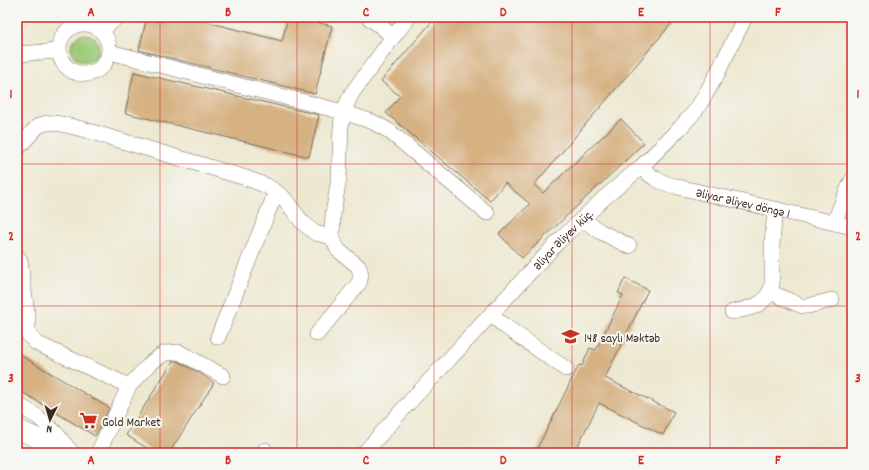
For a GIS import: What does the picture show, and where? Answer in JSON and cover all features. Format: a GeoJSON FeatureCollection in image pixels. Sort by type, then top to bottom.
{"type":"FeatureCollection","features":[{"type":"Feature","properties":{"kind":"main road"},"geometry":{"type":"LineString","coordinates":[[17,429],[71,453]]}},
{"type":"Feature","properties":{"kind":"street"},"geometry":{"type":"LineString","coordinates":[[102,30],[117,17]]}},
{"type":"Feature","properties":{"kind":"street"},"geometry":{"type":"LineString","coordinates":[[368,17],[388,27]]}},
{"type":"Feature","properties":{"kind":"street"},"geometry":{"type":"LineString","coordinates":[[317,334],[359,283],[361,274],[358,266],[338,250],[332,238],[333,214],[340,178],[340,126],[343,112],[388,27],[409,17]]}},
{"type":"Feature","properties":{"kind":"street","name":"Əliyar Əliyev küç."},"geometry":{"type":"LineString","coordinates":[[364,453],[557,243],[603,199],[641,167],[696,110],[717,74],[745,17]]}},
{"type":"Feature","properties":{"kind":"street"},"geometry":{"type":"LineString","coordinates":[[77,20],[91,24],[102,30],[108,40],[110,52],[105,63],[96,71],[84,74],[72,71],[63,63],[59,51],[61,39],[77,20]]}},
{"type":"Feature","properties":{"kind":"street"},"geometry":{"type":"LineString","coordinates":[[17,54],[59,51]]}},
{"type":"Feature","properties":{"kind":"street"},"geometry":{"type":"LineString","coordinates":[[110,52],[343,112],[373,122],[388,131],[487,213]]}},
{"type":"Feature","properties":{"kind":"street"},"geometry":{"type":"LineString","coordinates":[[17,149],[41,124],[67,125],[246,178],[267,186],[282,197],[302,222],[316,233],[332,238]]}},
{"type":"Feature","properties":{"kind":"street","name":"Əliyar Əliyev döngə 1"},"geometry":{"type":"LineString","coordinates":[[641,167],[651,176],[663,183],[852,227]]}},
{"type":"Feature","properties":{"kind":"street"},"geometry":{"type":"LineString","coordinates":[[835,223],[852,180]]}},
{"type":"Feature","properties":{"kind":"street"},"geometry":{"type":"LineString","coordinates":[[218,337],[276,192]]}},
{"type":"Feature","properties":{"kind":"street"},"geometry":{"type":"LineString","coordinates":[[732,312],[756,306],[765,300],[770,292],[772,285],[772,233],[775,209]]}},
{"type":"Feature","properties":{"kind":"street"},"geometry":{"type":"LineString","coordinates":[[582,219],[601,232],[629,246]]}},
{"type":"Feature","properties":{"kind":"street"},"geometry":{"type":"LineString","coordinates":[[17,256],[20,260],[28,321],[28,334],[36,343],[129,386]]}},
{"type":"Feature","properties":{"kind":"street"},"geometry":{"type":"LineString","coordinates":[[770,292],[802,306],[832,300]]}},
{"type":"Feature","properties":{"kind":"street"},"geometry":{"type":"LineString","coordinates":[[491,315],[566,369]]}},
{"type":"Feature","properties":{"kind":"street"},"geometry":{"type":"LineString","coordinates":[[98,453],[129,386],[152,361],[165,353],[179,352],[222,376]]}},
{"type":"Feature","properties":{"kind":"street"},"geometry":{"type":"LineString","coordinates":[[17,404],[38,417],[55,432],[71,453]]}},
{"type":"Feature","properties":{"kind":"green space"},"geometry":{"type":"Polygon","coordinates":[[[85,34],[95,38],[99,48],[95,58],[85,62],[75,58],[71,48],[75,38],[85,34]]]}},
{"type":"Feature","properties":{"kind":"building"},"geometry":{"type":"Polygon","coordinates":[[[147,17],[187,17],[282,41],[288,17],[296,17],[332,26],[315,94],[139,50],[147,17]]]}},
{"type":"Feature","properties":{"kind":"building"},"geometry":{"type":"Polygon","coordinates":[[[436,17],[677,17],[534,185],[543,193],[621,119],[644,143],[522,258],[499,234],[530,204],[505,183],[490,201],[386,113],[400,96],[381,81],[436,17]]]}},
{"type":"Feature","properties":{"kind":"building"},"geometry":{"type":"Polygon","coordinates":[[[134,72],[319,115],[309,157],[125,113],[134,72]]]}},
{"type":"Feature","properties":{"kind":"building"},"geometry":{"type":"Polygon","coordinates":[[[625,278],[648,290],[605,378],[674,412],[663,435],[599,403],[574,453],[535,453],[579,365],[582,366],[590,348],[596,350],[623,295],[618,293],[625,278]]]}},
{"type":"Feature","properties":{"kind":"building"},"geometry":{"type":"Polygon","coordinates":[[[17,353],[109,408],[95,436],[17,389],[17,353]]]}},
{"type":"Feature","properties":{"kind":"building"},"geometry":{"type":"Polygon","coordinates":[[[173,361],[177,361],[214,383],[169,453],[155,453],[126,435],[173,361]]]}},
{"type":"Feature","properties":{"kind":"place","name":"148 saylı Məktəb"},"geometry":{"type":"Point","coordinates":[571,337]}},
{"type":"Feature","properties":{"kind":"place","name":"Gold Market"},"geometry":{"type":"Point","coordinates":[89,421]}}]}
